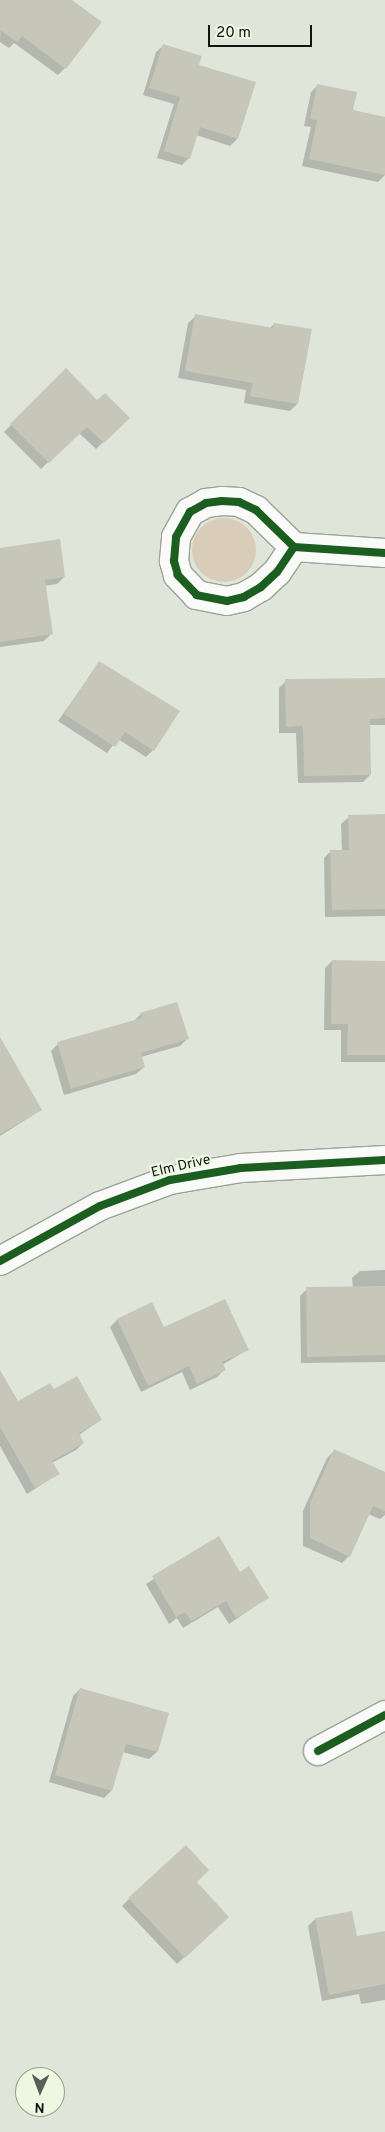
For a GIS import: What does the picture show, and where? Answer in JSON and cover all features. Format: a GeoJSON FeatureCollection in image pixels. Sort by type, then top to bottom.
{"type":"FeatureCollection","features":[{"type":"Feature","properties":{"kind":"street"},"geometry":{"type":"LineString","coordinates":[[294,548],[385,553]]}},
{"type":"Feature","properties":{"kind":"street","name":"Elm Drive"},"geometry":{"type":"LineString","coordinates":[[0,1261],[100,1206],[170,1180],[241,1168],[385,1160]]}},
{"type":"Feature","properties":{"kind":"street"},"geometry":{"type":"LineString","coordinates":[[318,1751],[385,1715]]}},
{"type":"Feature","properties":{"kind":"shaded area"},"geometry":{"type":"Polygon","coordinates":[[[224,518],[242,524],[250,532],[256,550],[250,568],[242,576],[224,582],[206,576],[198,568],[192,550],[198,532],[206,524],[224,518]]]}},
{"type":"Feature","properties":{"kind":"building"},"geometry":{"type":"Polygon","coordinates":[[[0,0],[72,0],[102,22],[66,69],[22,36],[17,42],[0,30],[0,0]]]}},
{"type":"Feature","properties":{"kind":"building"},"geometry":{"type":"Polygon","coordinates":[[[163,44],[202,56],[199,65],[256,82],[238,139],[200,127],[190,159],[164,151],[180,97],[149,88],[163,44]]]}},
{"type":"Feature","properties":{"kind":"building"},"geometry":{"type":"Polygon","coordinates":[[[317,84],[357,92],[353,110],[385,117],[385,175],[309,159],[317,120],[310,119],[317,84]]]}},
{"type":"Feature","properties":{"kind":"building"},"geometry":{"type":"Polygon","coordinates":[[[195,314],[273,328],[274,323],[312,329],[298,404],[250,396],[253,383],[185,371],[195,314]]]}},
{"type":"Feature","properties":{"kind":"building"},"geometry":{"type":"Polygon","coordinates":[[[66,368],[97,400],[105,393],[130,418],[104,443],[87,427],[49,463],[10,424],[66,368]]]}},
{"type":"Feature","properties":{"kind":"building"},"geometry":{"type":"Polygon","coordinates":[[[60,539],[65,577],[45,580],[53,634],[0,642],[0,548],[60,539]]]}},
{"type":"Feature","properties":{"kind":"building"},"geometry":{"type":"Polygon","coordinates":[[[99,661],[180,711],[154,751],[125,732],[115,747],[64,714],[99,661]]]}},
{"type":"Feature","properties":{"kind":"building"},"geometry":{"type":"Polygon","coordinates":[[[385,678],[385,718],[370,719],[371,775],[304,776],[303,726],[286,727],[285,679],[385,678]]]}},
{"type":"Feature","properties":{"kind":"building"},"geometry":{"type":"Polygon","coordinates":[[[385,814],[385,909],[332,910],[330,850],[349,850],[348,815],[385,814]]]}},
{"type":"Feature","properties":{"kind":"building"},"geometry":{"type":"Polygon","coordinates":[[[332,960],[385,961],[385,1055],[347,1055],[348,1024],[331,1024],[332,960]]]}},
{"type":"Feature","properties":{"kind":"building"},"geometry":{"type":"Polygon","coordinates":[[[177,1002],[189,1039],[141,1053],[145,1067],[71,1089],[57,1042],[142,1018],[140,1013],[177,1002]]]}},
{"type":"Feature","properties":{"kind":"building"},"geometry":{"type":"Polygon","coordinates":[[[0,1037],[42,1110],[0,1134],[0,1037]]]}},
{"type":"Feature","properties":{"kind":"building"},"geometry":{"type":"Polygon","coordinates":[[[385,1286],[385,1355],[307,1357],[306,1287],[385,1286]]]}},
{"type":"Feature","properties":{"kind":"building"},"geometry":{"type":"Polygon","coordinates":[[[225,1299],[249,1350],[222,1362],[226,1370],[197,1384],[189,1366],[148,1386],[117,1319],[152,1302],[164,1327],[225,1299]]]}},
{"type":"Feature","properties":{"kind":"building"},"geometry":{"type":"Polygon","coordinates":[[[0,1370],[18,1401],[50,1383],[54,1389],[77,1376],[102,1420],[79,1433],[84,1443],[52,1461],[60,1474],[35,1488],[0,1427],[0,1370]]]}},
{"type":"Feature","properties":{"kind":"building"},"geometry":{"type":"Polygon","coordinates":[[[334,1449],[385,1472],[385,1511],[373,1506],[350,1557],[310,1538],[310,1503],[334,1449]]]}},
{"type":"Feature","properties":{"kind":"building"},"geometry":{"type":"Polygon","coordinates":[[[219,1536],[240,1572],[249,1566],[269,1598],[236,1618],[226,1601],[191,1621],[185,1612],[176,1617],[152,1576],[219,1536]]]}},
{"type":"Feature","properties":{"kind":"building"},"geometry":{"type":"Polygon","coordinates":[[[80,1688],[169,1713],[158,1752],[126,1744],[112,1791],[55,1775],[80,1688]]]}},
{"type":"Feature","properties":{"kind":"building"},"geometry":{"type":"Polygon","coordinates":[[[186,1845],[209,1870],[197,1882],[229,1917],[185,1958],[128,1898],[186,1845]]]}},
{"type":"Feature","properties":{"kind":"building"},"geometry":{"type":"Polygon","coordinates":[[[352,1911],[357,1936],[385,1931],[385,1984],[329,1995],[315,1918],[352,1911]]]}},
{"type":"Feature","properties":{"kind":"cycle path"},"geometry":{"type":"LineString","coordinates":[[294,547],[277,572],[261,587],[244,597],[227,601],[197,595],[178,575],[174,561],[176,537],[190,512],[206,503],[222,501],[239,502],[256,510],[294,547],[385,553]]}},
{"type":"Feature","properties":{"kind":"cycle path"},"geometry":{"type":"LineString","coordinates":[[0,1261],[100,1206],[170,1180],[241,1168],[385,1160]]}},
{"type":"Feature","properties":{"kind":"cycle path"},"geometry":{"type":"LineString","coordinates":[[318,1751],[385,1715]]}}]}
